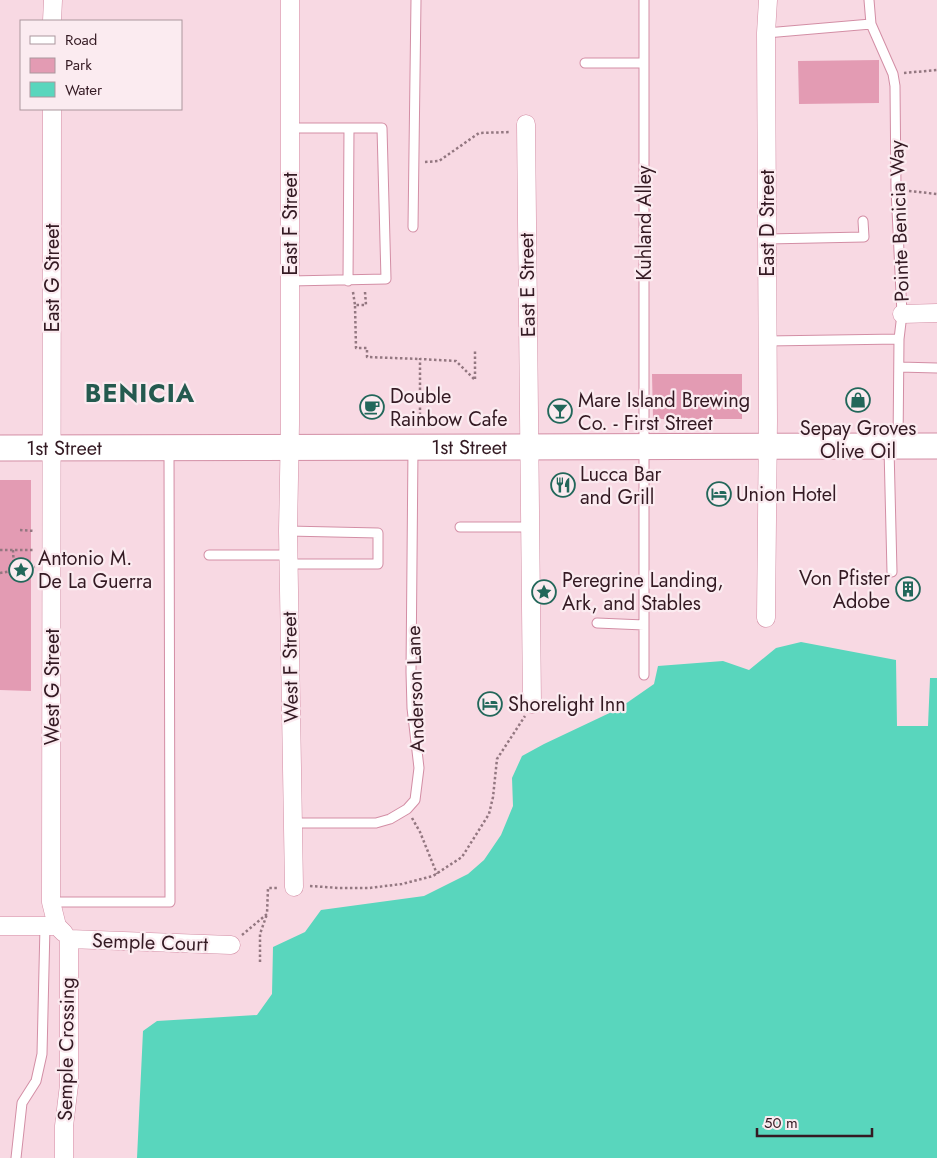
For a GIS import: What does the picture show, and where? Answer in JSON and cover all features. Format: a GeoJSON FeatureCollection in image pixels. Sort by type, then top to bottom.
{"type":"FeatureCollection","features":[{"type":"Feature","properties":{"kind":"main road","name":"1st Street"},"geometry":{"type":"LineString","coordinates":[[0,448],[289,447],[417,436],[528,447],[937,446]]}},
{"type":"Feature","properties":{"kind":"street"},"geometry":{"type":"LineString","coordinates":[[52,0],[52,20]]}},
{"type":"Feature","properties":{"kind":"street","name":"East F Street"},"geometry":{"type":"LineString","coordinates":[[289,447],[290,0]]}},
{"type":"Feature","properties":{"kind":"street","name":"East D Street"},"geometry":{"type":"LineString","coordinates":[[766,618],[768,446],[766,33],[768,0]]}},
{"type":"Feature","properties":{"kind":"street","name":"East G Street"},"geometry":{"type":"LineString","coordinates":[[52,110],[52,448]]}},
{"type":"Feature","properties":{"kind":"street","name":"East E Street"},"geometry":{"type":"LineString","coordinates":[[526,128],[532,704]]}},
{"type":"Feature","properties":{"kind":"street"},"geometry":{"type":"LineString","coordinates":[[902,314],[937,313]]}},
{"type":"Feature","properties":{"kind":"street","name":"West F Street"},"geometry":{"type":"LineString","coordinates":[[289,447],[288,559],[294,887]]}},
{"type":"Feature","properties":{"kind":"street","name":"West G Street"},"geometry":{"type":"LineString","coordinates":[[52,448],[51,902],[57,931]]}},
{"type":"Feature","properties":{"kind":"street","name":"Semple Court"},"geometry":{"type":"LineString","coordinates":[[0,926],[231,944]]}},
{"type":"Feature","properties":{"kind":"street","name":"Semple Crossing"},"geometry":{"type":"LineString","coordinates":[[57,931],[69,1085],[64,1126],[64,1158]]}},
{"type":"Feature","properties":{"kind":"lane"},"geometry":{"type":"LineString","coordinates":[[413,227],[416,0]]}},
{"type":"Feature","properties":{"kind":"lane","name":"Kuhland Alley"},"geometry":{"type":"LineString","coordinates":[[644,0],[644,675]]}},
{"type":"Feature","properties":{"kind":"lane","name":"Pointe Benicia Way"},"geometry":{"type":"LineString","coordinates":[[869,0],[871,24],[893,74],[895,86],[896,190],[902,314],[894,446],[892,572]]}},
{"type":"Feature","properties":{"kind":"lane"},"geometry":{"type":"LineString","coordinates":[[766,33],[871,24]]}},
{"type":"Feature","properties":{"kind":"lane"},"geometry":{"type":"LineString","coordinates":[[585,63],[644,63]]}},
{"type":"Feature","properties":{"kind":"lane"},"geometry":{"type":"LineString","coordinates":[[289,128],[382,128],[386,279],[290,282]]}},
{"type":"Feature","properties":{"kind":"lane"},"geometry":{"type":"LineString","coordinates":[[348,280],[349,128]]}},
{"type":"Feature","properties":{"kind":"lane"},"geometry":{"type":"LineString","coordinates":[[766,239],[864,237],[863,221]]}},
{"type":"Feature","properties":{"kind":"lane"},"geometry":{"type":"LineString","coordinates":[[767,341],[899,339]]}},
{"type":"Feature","properties":{"kind":"lane"},"geometry":{"type":"LineString","coordinates":[[899,367],[937,368]]}},
{"type":"Feature","properties":{"kind":"lane","name":"Anderson Lane"},"geometry":{"type":"LineString","coordinates":[[292,823],[376,823],[407,809],[415,800],[419,768],[412,708],[411,672],[417,436]]}},
{"type":"Feature","properties":{"kind":"lane"},"geometry":{"type":"LineString","coordinates":[[51,902],[170,902],[169,448]]}},
{"type":"Feature","properties":{"kind":"lane"},"geometry":{"type":"LineString","coordinates":[[460,528],[530,527]]}},
{"type":"Feature","properties":{"kind":"lane"},"geometry":{"type":"LineString","coordinates":[[209,555],[378,564],[378,533],[288,531]]}},
{"type":"Feature","properties":{"kind":"lane"},"geometry":{"type":"LineString","coordinates":[[597,623],[644,625]]}},
{"type":"Feature","properties":{"kind":"lane"},"geometry":{"type":"LineString","coordinates":[[16,1158],[22,1103],[36,1081],[42,1054],[57,931]]}},
{"type":"Feature","properties":{"kind":"path"},"geometry":{"type":"LineString","coordinates":[[893,74],[937,70]]}},
{"type":"Feature","properties":{"kind":"path"},"geometry":{"type":"LineString","coordinates":[[414,163],[439,161],[479,133],[526,128]]}},
{"type":"Feature","properties":{"kind":"path"},"geometry":{"type":"LineString","coordinates":[[896,190],[937,194]]}},
{"type":"Feature","properties":{"kind":"path"},"geometry":{"type":"LineString","coordinates":[[366,288],[366,305],[355,305],[356,348],[367,348],[367,357],[456,361],[475,380],[474,350]]}},
{"type":"Feature","properties":{"kind":"path"},"geometry":{"type":"LineString","coordinates":[[417,436],[420,359]]}},
{"type":"Feature","properties":{"kind":"path"},"geometry":{"type":"LineString","coordinates":[[20,530],[35,531]]}},
{"type":"Feature","properties":{"kind":"path"},"geometry":{"type":"LineString","coordinates":[[0,550],[35,550]]}},
{"type":"Feature","properties":{"kind":"path"},"geometry":{"type":"LineString","coordinates":[[13,550],[14,570]]}},
{"type":"Feature","properties":{"kind":"path"},"geometry":{"type":"LineString","coordinates":[[0,573],[35,567]]}},
{"type":"Feature","properties":{"kind":"path"},"geometry":{"type":"LineString","coordinates":[[260,962],[260,934],[267,914],[268,888],[314,886],[369,888],[402,884],[437,874],[462,857],[489,814],[493,797],[497,759],[516,732],[532,704]]}},
{"type":"Feature","properties":{"kind":"path"},"geometry":{"type":"LineString","coordinates":[[411,817],[420,832],[437,874]]}},
{"type":"Feature","properties":{"kind":"path"},"geometry":{"type":"LineString","coordinates":[[231,944],[267,914]]}},
{"type":"Feature","properties":{"kind":"green space"},"geometry":{"type":"Polygon","coordinates":[[[879,60],[879,103],[799,104],[798,61],[879,60]]]}},
{"type":"Feature","properties":{"kind":"green space"},"geometry":{"type":"Polygon","coordinates":[[[652,374],[742,374],[742,419],[653,419],[652,374]]]}},
{"type":"Feature","properties":{"kind":"green space"},"geometry":{"type":"Polygon","coordinates":[[[0,480],[31,480],[31,691],[0,690],[0,480]]]}},
{"type":"Feature","properties":{"kind":"water"},"geometry":{"type":"Polygon","coordinates":[[[801,642],[896,660],[897,726],[928,726],[930,678],[937,678],[937,1158],[137,1158],[143,1031],[157,1021],[257,1015],[272,994],[273,947],[305,932],[321,910],[424,896],[468,874],[484,860],[501,835],[513,806],[512,778],[522,756],[618,709],[654,684],[658,666],[723,661],[749,670],[776,648],[801,642]]]}},
{"type":"Feature","properties":{"kind":"place","name":"Sepay Groves Olive Oil"},"geometry":{"type":"Point","coordinates":[858,400]}},
{"type":"Feature","properties":{"kind":"place","name":"Double Rainbow Cafe"},"geometry":{"type":"Point","coordinates":[372,407]}},
{"type":"Feature","properties":{"kind":"place","name":"Mare Island Brewing Co. - First Street"},"geometry":{"type":"Point","coordinates":[560,411]}},
{"type":"Feature","properties":{"kind":"place","name":"Lucca Bar and Grill"},"geometry":{"type":"Point","coordinates":[563,485]}},
{"type":"Feature","properties":{"kind":"place","name":"Union Hotel"},"geometry":{"type":"Point","coordinates":[719,494]}},
{"type":"Feature","properties":{"kind":"place","name":"Antonio M. De La Guerra"},"geometry":{"type":"Point","coordinates":[21,570]}},
{"type":"Feature","properties":{"kind":"place","name":"Von Pfister Adobe"},"geometry":{"type":"Point","coordinates":[908,589]}},
{"type":"Feature","properties":{"kind":"place","name":"Peregrine Landing, Ark, and Stables"},"geometry":{"type":"Point","coordinates":[544,592]}},
{"type":"Feature","properties":{"kind":"place","name":"Shorelight Inn"},"geometry":{"type":"Point","coordinates":[490,704]}},
{"type":"Feature","properties":{"kind":"district","name":"BENICIA"},"geometry":{"type":"Point","coordinates":[140,393]}}]}
